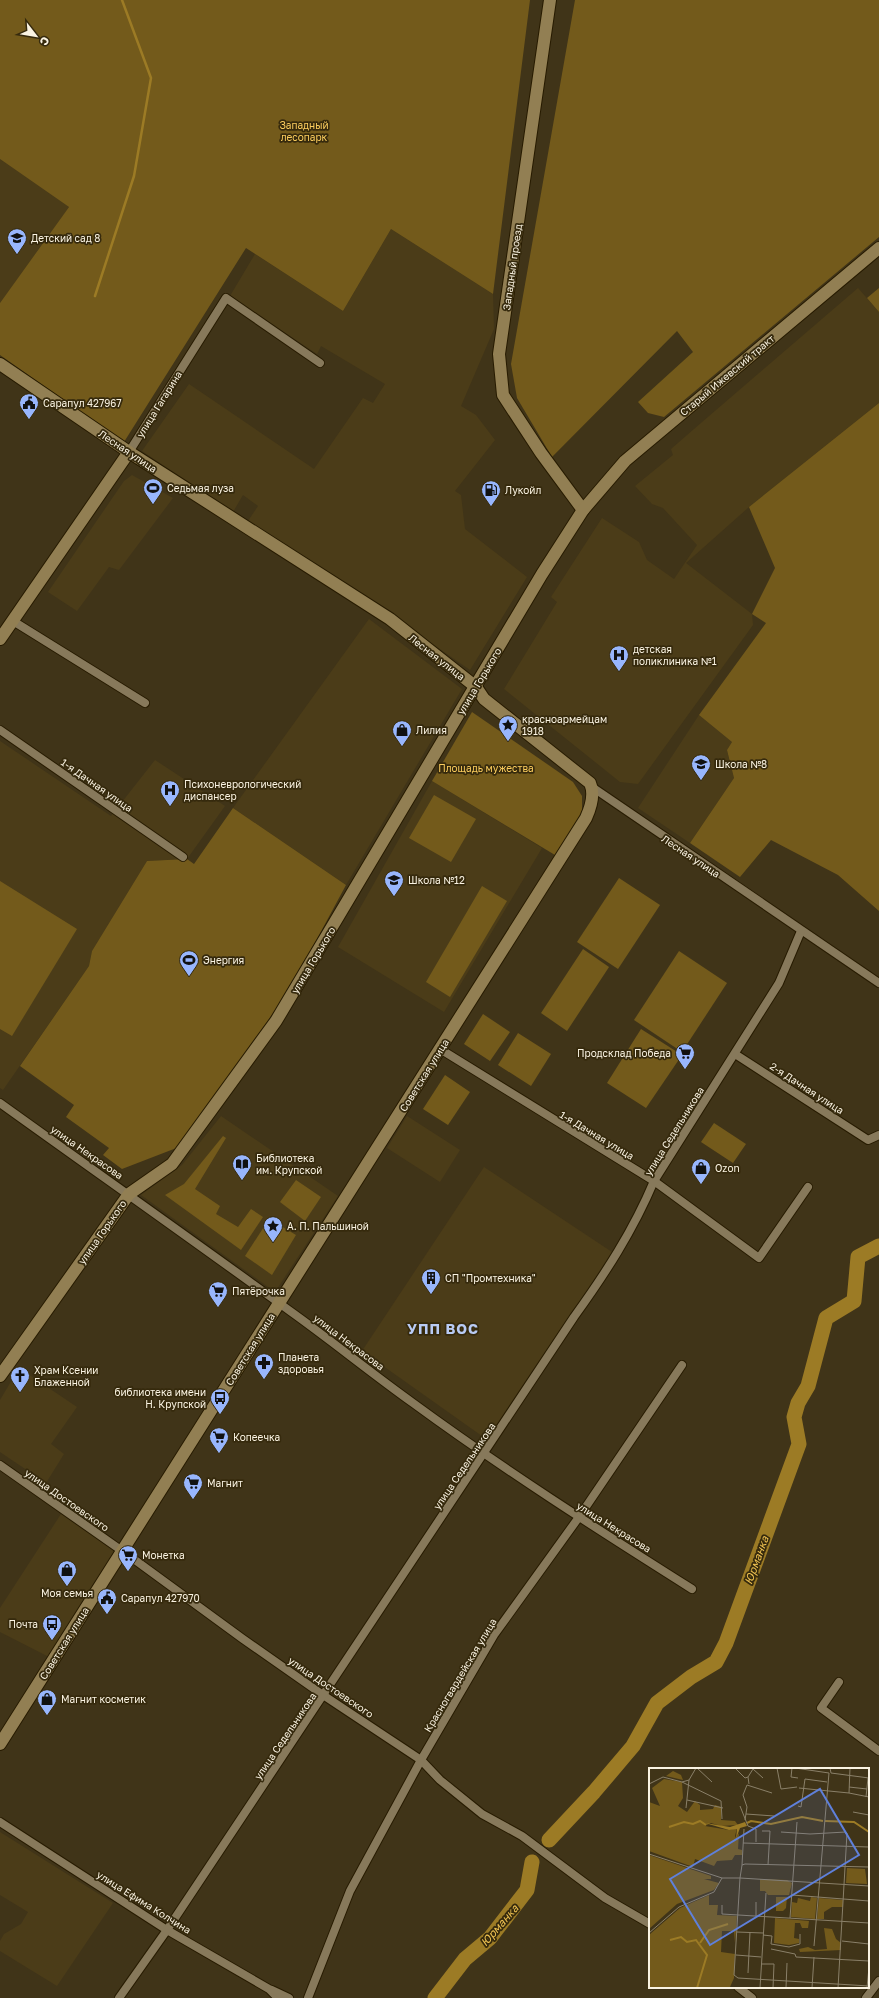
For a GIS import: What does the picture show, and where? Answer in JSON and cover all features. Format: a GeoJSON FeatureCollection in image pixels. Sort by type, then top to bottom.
{"type":"FeatureCollection","features":[{"type":"Feature","properties":{"kind":"street","name":"Западный проезд"},"geometry":{"type":"LineString","coordinates":[[550,0],[499,354],[503,394],[541,453],[583,510]]}},
{"type":"Feature","properties":{"kind":"street","name":"Старый Ижевский тракт"},"geometry":{"type":"LineString","coordinates":[[583,510],[625,461],[879,248]]}},
{"type":"Feature","properties":{"kind":"street","name":"улица Гагарина"},"geometry":{"type":"LineString","coordinates":[[0,639],[129,452],[226,298],[320,363]]}},
{"type":"Feature","properties":{"kind":"street","name":"Лесная улица"},"geometry":{"type":"LineString","coordinates":[[0,364],[129,452],[390,619],[476,687],[484,699],[590,782],[592,787],[879,983]]}},
{"type":"Feature","properties":{"kind":"street","name":"улица Горького"},"geometry":{"type":"LineString","coordinates":[[0,1376],[129,1194],[172,1164],[276,1020],[542,574],[583,510]]}},
{"type":"Feature","properties":{"kind":"street"},"geometry":{"type":"LineString","coordinates":[[13,621],[145,703]]}},
{"type":"Feature","properties":{"kind":"street","name":"1-я Дачная улица"},"geometry":{"type":"LineString","coordinates":[[0,730],[182,857]]}},
{"type":"Feature","properties":{"kind":"street","name":"Советская улица"},"geometry":{"type":"LineString","coordinates":[[0,1744],[586,818],[592,804],[592,787]]}},
{"type":"Feature","properties":{"kind":"street","name":"улица Седельникова"},"geometry":{"type":"LineString","coordinates":[[119,1998],[167,1930],[618,1253],[640,1214],[654,1182],[779,983],[802,931]]}},
{"type":"Feature","properties":{"kind":"street","name":"1-я Дачная улица"},"geometry":{"type":"LineString","coordinates":[[440,1049],[654,1182],[760,1258],[808,1187]]}},
{"type":"Feature","properties":{"kind":"street","name":"2-я Дачная улица"},"geometry":{"type":"LineString","coordinates":[[735,1054],[868,1140],[879,1135]]}},
{"type":"Feature","properties":{"kind":"street","name":"улица Некрасова"},"geometry":{"type":"LineString","coordinates":[[1,1107],[129,1194],[279,1303],[412,1403],[579,1518],[692,1589]]}},
{"type":"Feature","properties":{"kind":"street","name":"Красногвардейская улица"},"geometry":{"type":"LineString","coordinates":[[308,1998],[350,1891],[421,1760],[494,1635],[579,1518],[682,1365]]}},
{"type":"Feature","properties":{"kind":"street","name":"улица Достоевского"},"geometry":{"type":"LineString","coordinates":[[0,1465],[323,1696],[421,1760],[440,1780],[482,1814],[522,1836],[605,1898],[649,1923]]}},
{"type":"Feature","properties":{"kind":"street"},"geometry":{"type":"LineString","coordinates":[[839,1682],[821,1708],[879,1751]]}},
{"type":"Feature","properties":{"kind":"street","name":"улица Ефима Колчина"},"geometry":{"type":"LineString","coordinates":[[0,1822],[167,1930],[269,1989],[278,1998]]}},
{"type":"Feature","properties":{"kind":"street"},"geometry":{"type":"LineString","coordinates":[[866,1998],[879,1981]]}},
{"type":"Feature","properties":{"kind":"street"},"geometry":{"type":"LineString","coordinates":[[739,1988],[752,1998]]}},
{"type":"Feature","properties":{"kind":"street"},"geometry":{"type":"LineString","coordinates":[[269,1989],[289,1998]]}},
{"type":"Feature","properties":{"kind":"shaded area","name":"Детский сад 8"},"geometry":{"type":"Polygon","coordinates":[[[0,159],[69,207],[0,303],[0,159]]]}},
{"type":"Feature","properties":{"kind":"shaded area"},"geometry":{"type":"Polygon","coordinates":[[[391,229],[493,294],[494,329],[461,406],[476,415],[495,440],[455,491],[461,495],[465,529],[527,577],[470,670],[356,591],[248,521],[258,506],[243,495],[233,512],[142,451],[189,384],[314,469],[363,398],[373,403],[385,384],[321,346],[317,354],[230,296],[255,254],[343,311],[391,229]]]}},
{"type":"Feature","properties":{"kind":"shaded area"},"geometry":{"type":"Polygon","coordinates":[[[858,288],[879,312],[879,403],[749,507],[686,563],[752,614],[753,625],[638,784],[620,782],[504,689],[557,602],[551,597],[602,518],[639,542],[647,560],[674,579],[697,545],[663,508],[652,504],[635,486],[673,455],[671,449],[858,288]]]}},
{"type":"Feature","properties":{"kind":"shaded area"},"geometry":{"type":"Polygon","coordinates":[[[132,475],[173,498],[119,570],[109,567],[77,611],[48,592],[124,481],[132,475]]]}},
{"type":"Feature","properties":{"kind":"shaded area"},"geometry":{"type":"Polygon","coordinates":[[[369,619],[462,689],[346,885],[233,808],[369,619]]]}},
{"type":"Feature","properties":{"kind":"shaded area"},"geometry":{"type":"Polygon","coordinates":[[[699,715],[732,742],[727,750],[734,778],[690,843],[638,808],[699,715]]]}},
{"type":"Feature","properties":{"kind":"shaded area"},"geometry":{"type":"Polygon","coordinates":[[[0,741],[111,816],[155,760],[225,806],[187,859],[147,861],[92,951],[89,966],[3,1090],[0,1088],[0,741]]]}},
{"type":"Feature","properties":{"kind":"shaded area"},"geometry":{"type":"Polygon","coordinates":[[[432,781],[542,848],[444,1012],[338,947],[432,781]]]}},
{"type":"Feature","properties":{"kind":"shaded area"},"geometry":{"type":"Polygon","coordinates":[[[221,1116],[338,1196],[275,1292],[141,1195],[182,1165],[221,1116]]]}},
{"type":"Feature","properties":{"kind":"shaded area"},"geometry":{"type":"Polygon","coordinates":[[[407,1116],[460,1150],[440,1182],[387,1148],[407,1116]]]}},
{"type":"Feature","properties":{"kind":"shaded area"},"geometry":{"type":"Polygon","coordinates":[[[484,1167],[612,1252],[489,1441],[362,1351],[484,1167]]]}},
{"type":"Feature","properties":{"kind":"shaded area"},"geometry":{"type":"Polygon","coordinates":[[[19,1368],[77,1407],[51,1444],[64,1454],[46,1483],[0,1452],[0,1400],[19,1368]]]}},
{"type":"Feature","properties":{"kind":"shaded area"},"geometry":{"type":"Polygon","coordinates":[[[61,1514],[116,1551],[49,1657],[0,1632],[0,1608],[61,1514]]]}},
{"type":"Feature","properties":{"kind":"shaded area"},"geometry":{"type":"Polygon","coordinates":[[[0,1832],[113,1903],[57,1986],[0,1951],[0,1941],[4,1934],[21,1924],[28,1912],[0,1895],[0,1832]]]}},
{"type":"Feature","properties":{"kind":"green space","name":"Западный лесопарк"},"geometry":{"type":"Polygon","coordinates":[[[0,0],[530,0],[493,294],[391,229],[343,311],[246,248],[124,442],[0,355],[0,303],[69,207],[0,159],[0,0]]]}},
{"type":"Feature","properties":{"kind":"green space"},"geometry":{"type":"Polygon","coordinates":[[[575,0],[879,0],[879,237],[664,417],[648,413],[638,402],[693,352],[677,331],[552,457],[517,398],[511,364],[575,0]]]}},
{"type":"Feature","properties":{"kind":"green space"},"geometry":{"type":"Polygon","coordinates":[[[879,288],[879,312],[867,298],[879,288]]]}},
{"type":"Feature","properties":{"kind":"green space"},"geometry":{"type":"Polygon","coordinates":[[[879,403],[879,911],[838,875],[771,840],[740,877],[690,843],[734,778],[727,750],[732,742],[699,715],[766,623],[752,614],[775,568],[749,507],[879,403]]]}},
{"type":"Feature","properties":{"kind":"green space","name":"Площадь мужества"},"geometry":{"type":"Polygon","coordinates":[[[472,712],[573,782],[582,796],[582,814],[555,855],[432,781],[472,712]]]}},
{"type":"Feature","properties":{"kind":"green space"},"geometry":{"type":"Polygon","coordinates":[[[434,795],[476,819],[451,862],[409,838],[434,795]]]}},
{"type":"Feature","properties":{"kind":"green space","name":"Энергия"},"geometry":{"type":"Polygon","coordinates":[[[233,808],[346,885],[290,989],[179,1147],[122,1169],[103,1155],[109,1148],[66,1117],[74,1105],[20,1066],[89,966],[92,951],[147,861],[187,859],[194,864],[233,808]]]}},
{"type":"Feature","properties":{"kind":"green space"},"geometry":{"type":"Polygon","coordinates":[[[619,878],[660,905],[618,969],[577,942],[619,878]]]}},
{"type":"Feature","properties":{"kind":"green space"},"geometry":{"type":"Polygon","coordinates":[[[0,881],[77,929],[12,1036],[0,1029],[0,881]]]}},
{"type":"Feature","properties":{"kind":"green space"},"geometry":{"type":"Polygon","coordinates":[[[482,886],[507,901],[450,997],[426,982],[482,886]]]}},
{"type":"Feature","properties":{"kind":"green space"},"geometry":{"type":"Polygon","coordinates":[[[583,949],[609,967],[567,1031],[541,1013],[583,949]]]}},
{"type":"Feature","properties":{"kind":"green space"},"geometry":{"type":"Polygon","coordinates":[[[679,951],[727,983],[682,1052],[634,1020],[679,951]]]}},
{"type":"Feature","properties":{"kind":"green space"},"geometry":{"type":"Polygon","coordinates":[[[483,1014],[510,1032],[490,1061],[464,1044],[483,1014]]]}},
{"type":"Feature","properties":{"kind":"green space"},"geometry":{"type":"Polygon","coordinates":[[[641,1029],[682,1055],[646,1108],[607,1083],[641,1029]]]}},
{"type":"Feature","properties":{"kind":"green space"},"geometry":{"type":"Polygon","coordinates":[[[518,1033],[551,1054],[531,1086],[498,1065],[518,1033]]]}},
{"type":"Feature","properties":{"kind":"green space"},"geometry":{"type":"Polygon","coordinates":[[[445,1075],[470,1092],[448,1125],[423,1109],[445,1075]]]}},
{"type":"Feature","properties":{"kind":"green space"},"geometry":{"type":"Polygon","coordinates":[[[714,1123],[746,1144],[733,1163],[701,1142],[714,1123]]]}},
{"type":"Feature","properties":{"kind":"green space"},"geometry":{"type":"Polygon","coordinates":[[[223,1136],[226,1138],[195,1189],[220,1206],[216,1214],[238,1227],[251,1209],[263,1217],[241,1250],[165,1195],[184,1184],[223,1136]]]}},
{"type":"Feature","properties":{"kind":"green space"},"geometry":{"type":"Polygon","coordinates":[[[296,1180],[321,1197],[305,1221],[280,1202],[296,1180]]]}},
{"type":"Feature","properties":{"kind":"green space"},"geometry":{"type":"Polygon","coordinates":[[[269,1219],[296,1235],[272,1275],[245,1256],[269,1219]]]}},
{"type":"Feature","properties":{"kind":"waterway"},"geometry":{"type":"LineString","coordinates":[[95,296],[134,176],[151,78],[122,0]]}},
{"type":"Feature","properties":{"kind":"waterway","name":"Юрманка"},"geometry":{"type":"LineString","coordinates":[[549,1840],[594,1792],[633,1746],[657,1703],[691,1677],[716,1662],[726,1643],[799,1444],[794,1417],[798,1403],[808,1386],[826,1318],[854,1301],[858,1257],[879,1246]]}},
{"type":"Feature","properties":{"kind":"waterway","name":"Юрманка"},"geometry":{"type":"LineString","coordinates":[[435,1998],[465,1959],[490,1938],[527,1890],[532,1862]]}},
{"type":"Feature","properties":{"kind":"place","name":"Детский сад 8"},"geometry":{"type":"Point","coordinates":[17,255]}},
{"type":"Feature","properties":{"kind":"place","name":"Сарапул 427967"},"geometry":{"type":"Point","coordinates":[29,420]}},
{"type":"Feature","properties":{"kind":"place","name":"Седьмая луза"},"geometry":{"type":"Point","coordinates":[153,505]}},
{"type":"Feature","properties":{"kind":"place","name":"Лукойл"},"geometry":{"type":"Point","coordinates":[491,507]}},
{"type":"Feature","properties":{"kind":"place","name":"детская поликлиника №1"},"geometry":{"type":"Point","coordinates":[619,672]}},
{"type":"Feature","properties":{"kind":"place","name":"красноармейцам 1918"},"geometry":{"type":"Point","coordinates":[508,742]}},
{"type":"Feature","properties":{"kind":"place","name":"Лилия"},"geometry":{"type":"Point","coordinates":[402,747]}},
{"type":"Feature","properties":{"kind":"place","name":"Школа №8"},"geometry":{"type":"Point","coordinates":[701,781]}},
{"type":"Feature","properties":{"kind":"place","name":"Психоневрологический диспансер"},"geometry":{"type":"Point","coordinates":[170,807]}},
{"type":"Feature","properties":{"kind":"place","name":"Школа №12"},"geometry":{"type":"Point","coordinates":[394,897]}},
{"type":"Feature","properties":{"kind":"place","name":"Энергия"},"geometry":{"type":"Point","coordinates":[189,977]}},
{"type":"Feature","properties":{"kind":"place","name":"Продсклад Победа"},"geometry":{"type":"Point","coordinates":[685,1070]}},
{"type":"Feature","properties":{"kind":"place","name":"Библиотека им. Крупской"},"geometry":{"type":"Point","coordinates":[242,1181]}},
{"type":"Feature","properties":{"kind":"place","name":"Ozon"},"geometry":{"type":"Point","coordinates":[701,1185]}},
{"type":"Feature","properties":{"kind":"place","name":"А. П. Пальшиной"},"geometry":{"type":"Point","coordinates":[273,1243]}},
{"type":"Feature","properties":{"kind":"place","name":"СП \"Промтехника\""},"geometry":{"type":"Point","coordinates":[431,1295]}},
{"type":"Feature","properties":{"kind":"place","name":"Пятёрочка"},"geometry":{"type":"Point","coordinates":[218,1308]}},
{"type":"Feature","properties":{"kind":"place","name":"Планета здоровья"},"geometry":{"type":"Point","coordinates":[264,1380]}},
{"type":"Feature","properties":{"kind":"place","name":"Храм Ксении Блаженной"},"geometry":{"type":"Point","coordinates":[20,1393]}},
{"type":"Feature","properties":{"kind":"place","name":"библиотека имени Н. Крупской"},"geometry":{"type":"Point","coordinates":[220,1415]}},
{"type":"Feature","properties":{"kind":"place","name":"Копеечка"},"geometry":{"type":"Point","coordinates":[219,1454]}},
{"type":"Feature","properties":{"kind":"place","name":"Магнит"},"geometry":{"type":"Point","coordinates":[193,1500]}},
{"type":"Feature","properties":{"kind":"place","name":"Монетка"},"geometry":{"type":"Point","coordinates":[128,1572]}},
{"type":"Feature","properties":{"kind":"place","name":"Моя семья"},"geometry":{"type":"Point","coordinates":[67,1587]}},
{"type":"Feature","properties":{"kind":"place","name":"Сарапул 427970"},"geometry":{"type":"Point","coordinates":[107,1615]}},
{"type":"Feature","properties":{"kind":"place","name":"Почта"},"geometry":{"type":"Point","coordinates":[52,1641]}},
{"type":"Feature","properties":{"kind":"place","name":"Магнит косметик"},"geometry":{"type":"Point","coordinates":[47,1716]}},
{"type":"Feature","properties":{"kind":"district","name":"УПП ВОС"},"geometry":{"type":"Point","coordinates":[443,1328]}}]}
